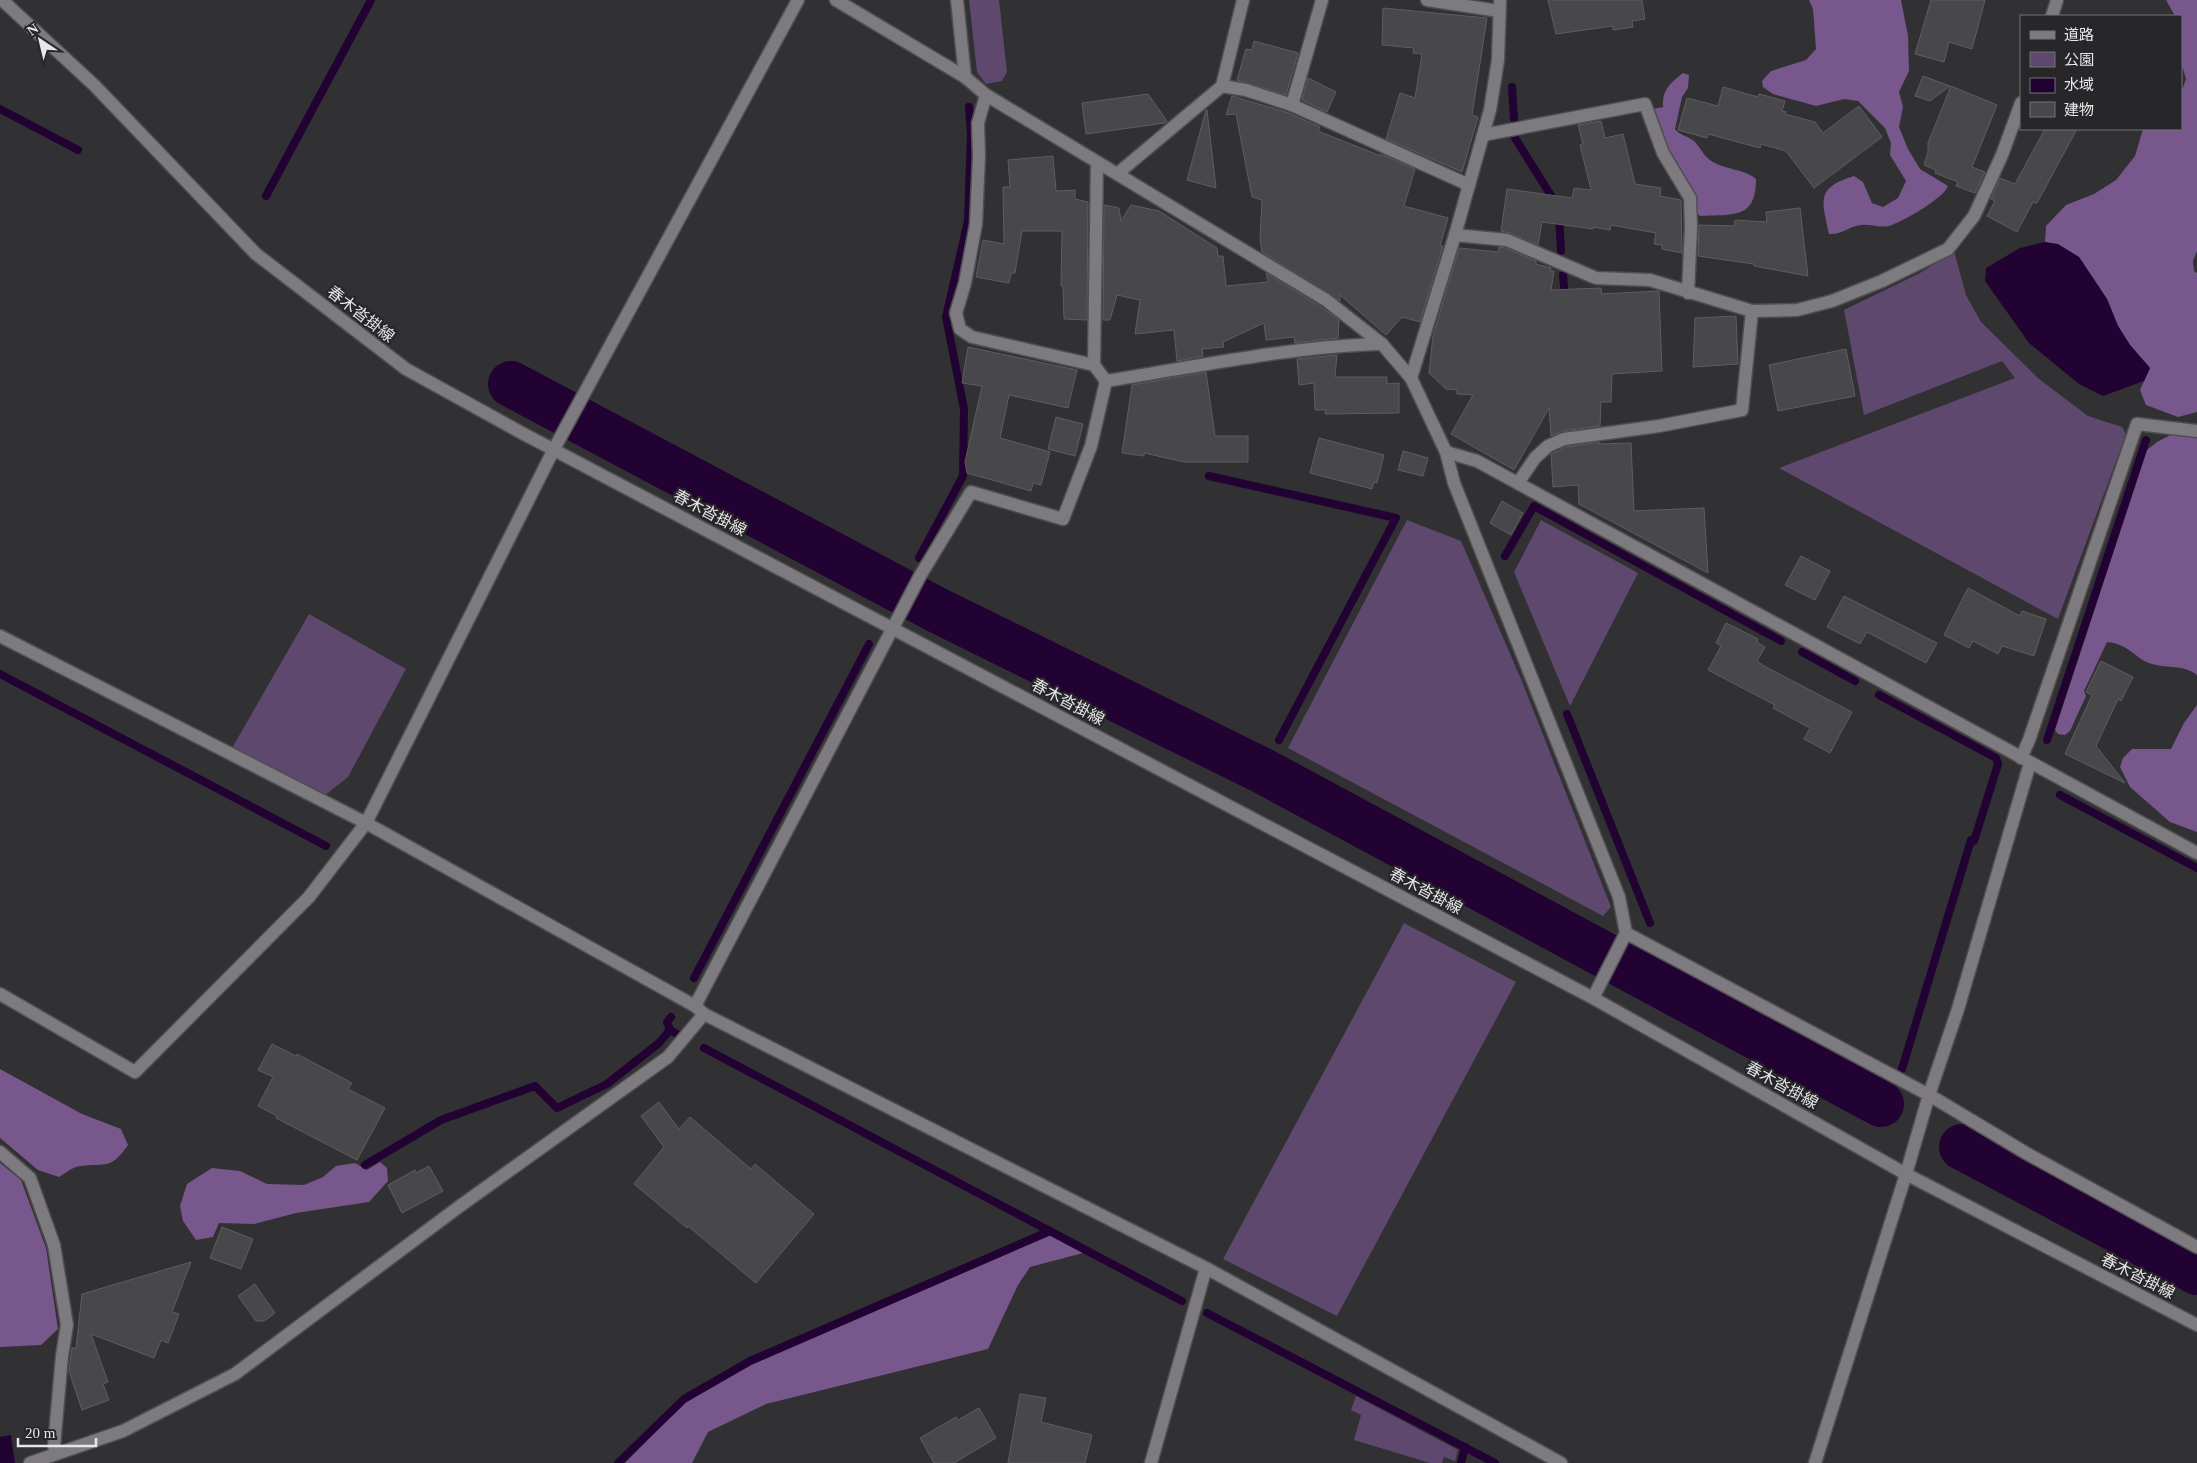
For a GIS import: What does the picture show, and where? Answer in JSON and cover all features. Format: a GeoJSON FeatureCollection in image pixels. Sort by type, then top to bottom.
{"type":"FeatureCollection","features":[{"type":"Feature","properties":{"kind":"street","name":"春木沓掛線"},"geometry":{"type":"LineString","coordinates":[[2,0],[94,85],[256,254],[406,369],[1594,998],[1906,1174],[2197,1325]]}},
{"type":"Feature","properties":{"kind":"street"},"geometry":{"type":"LineString","coordinates":[[0,994],[135,1072],[308,896],[366,823],[554,449],[798,0]]}},
{"type":"Feature","properties":{"kind":"street"},"geometry":{"type":"LineString","coordinates":[[836,0],[965,77],[986,95],[1326,300],[1382,344],[1411,378],[1446,452],[1454,483],[1619,897],[1626,933],[1594,998]]}},
{"type":"Feature","properties":{"kind":"street"},"geometry":{"type":"LineString","coordinates":[[957,0],[965,77]]}},
{"type":"Feature","properties":{"kind":"street"},"geometry":{"type":"LineString","coordinates":[[1117,174],[1222,86],[1243,0]]}},
{"type":"Feature","properties":{"kind":"street"},"geometry":{"type":"LineString","coordinates":[[1292,105],[1322,0]]}},
{"type":"Feature","properties":{"kind":"street"},"geometry":{"type":"LineString","coordinates":[[1411,378],[1455,235],[1490,110],[1498,60],[1499,6],[1427,0]]}},
{"type":"Feature","properties":{"kind":"street"},"geometry":{"type":"LineString","coordinates":[[2052,15],[2057,0]]}},
{"type":"Feature","properties":{"kind":"street"},"geometry":{"type":"LineString","coordinates":[[1222,86],[1246,90],[1292,105],[1469,185]]}},
{"type":"Feature","properties":{"kind":"street"},"geometry":{"type":"LineString","coordinates":[[986,95],[978,123],[979,156],[976,224],[956,313],[960,329],[972,337],[1094,366],[1106,381]]}},
{"type":"Feature","properties":{"kind":"street"},"geometry":{"type":"LineString","coordinates":[[1483,135],[1645,104],[1663,154],[1690,198],[1688,293]]}},
{"type":"Feature","properties":{"kind":"street"},"geometry":{"type":"LineString","coordinates":[[1455,235],[1507,240],[1596,278],[1650,280],[1752,311],[1797,310],[1832,301],[1882,282],[1948,250],[1974,216],[2002,155],[2020,106]]}},
{"type":"Feature","properties":{"kind":"street"},"geometry":{"type":"LineString","coordinates":[[1094,366],[1097,162]]}},
{"type":"Feature","properties":{"kind":"street"},"geometry":{"type":"LineString","coordinates":[[1518,483],[1535,458],[1548,446],[1564,439],[1659,426],[1742,410],[1752,311]]}},
{"type":"Feature","properties":{"kind":"street"},"geometry":{"type":"LineString","coordinates":[[1106,381],[1356,344],[1382,344]]}},
{"type":"Feature","properties":{"kind":"street"},"geometry":{"type":"LineString","coordinates":[[30,1463],[124,1431],[235,1374],[460,1206],[668,1057],[700,1010],[920,576],[971,492],[1063,519],[1091,446],[1106,381]]}},
{"type":"Feature","properties":{"kind":"street"},"geometry":{"type":"LineString","coordinates":[[1815,1463],[1929,1095],[1958,1009],[2026,761],[2032,731],[2137,424],[2197,431]]}},
{"type":"Feature","properties":{"kind":"street"},"geometry":{"type":"LineString","coordinates":[[1446,452],[1477,461],[2197,853]]}},
{"type":"Feature","properties":{"kind":"street"},"geometry":{"type":"LineString","coordinates":[[0,636],[366,823],[700,1010],[1206,1268],[1561,1463]]}},
{"type":"Feature","properties":{"kind":"street"},"geometry":{"type":"LineString","coordinates":[[1626,933],[1929,1095],[2026,1153],[2197,1247]]}},
{"type":"Feature","properties":{"kind":"street"},"geometry":{"type":"LineString","coordinates":[[0,1152],[30,1178],[54,1245],[67,1325],[62,1356],[54,1446],[56,1454]]}},
{"type":"Feature","properties":{"kind":"street"},"geometry":{"type":"LineString","coordinates":[[1151,1463],[1206,1268]]}},
{"type":"Feature","properties":{"kind":"green space"},"geometry":{"type":"Polygon","coordinates":[[[969,0],[999,0],[1007,72],[1002,81],[986,84],[977,72],[969,0]]]}},
{"type":"Feature","properties":{"kind":"green space"},"geometry":{"type":"Polygon","coordinates":[[[1954,251],[1966,295],[1981,322],[2039,379],[2088,416],[2122,427],[2126,434],[2058,619],[1779,468],[2015,378],[2002,361],[1864,415],[1844,310],[1920,273],[1954,251]]]}},
{"type":"Feature","properties":{"kind":"green space"},"geometry":{"type":"Polygon","coordinates":[[[1407,520],[1461,541],[1521,679],[1611,907],[1603,916],[1288,748],[1407,520]]]}},
{"type":"Feature","properties":{"kind":"green space"},"geometry":{"type":"Polygon","coordinates":[[[1541,520],[1638,573],[1570,706],[1514,572],[1541,520]]]}},
{"type":"Feature","properties":{"kind":"green space"},"geometry":{"type":"Polygon","coordinates":[[[309,614],[406,669],[348,777],[324,796],[232,748],[309,614]]]}},
{"type":"Feature","properties":{"kind":"green space"},"geometry":{"type":"Polygon","coordinates":[[[1404,923],[1516,982],[1337,1316],[1223,1259],[1404,923]]]}},
{"type":"Feature","properties":{"kind":"green space"},"geometry":{"type":"Polygon","coordinates":[[[1356,1396],[1458,1450],[1455,1461],[1444,1457],[1442,1463],[1430,1463],[1354,1440],[1361,1415],[1351,1410],[1356,1396]]]}},
{"type":"Feature","properties":{"kind":"shaded area"},"geometry":{"type":"Polygon","coordinates":[[[1809,0],[1901,0],[1908,36],[1909,71],[1899,92],[1903,107],[1899,127],[1908,149],[1920,169],[1948,186],[1932,202],[1892,225],[1884,227],[1861,225],[1829,234],[1824,213],[1824,197],[1827,191],[1833,185],[1854,176],[1863,182],[1872,203],[1883,207],[1898,198],[1906,181],[1890,155],[1891,143],[1885,128],[1858,101],[1844,99],[1816,106],[1773,94],[1763,87],[1762,81],[1771,71],[1806,60],[1816,49],[1813,9],[1809,0]]]}},
{"type":"Feature","properties":{"kind":"shaded area"},"geometry":{"type":"Polygon","coordinates":[[[2166,0],[2197,0],[2197,251],[2193,261],[2194,271],[2197,273],[2197,412],[2178,417],[2146,405],[2140,390],[2150,368],[2130,345],[2118,326],[2107,299],[2079,257],[2045,242],[2046,226],[2066,205],[2094,194],[2116,180],[2135,156],[2143,130],[2182,130],[2182,90],[2186,79],[2182,65],[2182,15],[2174,15],[2166,0]]]}},
{"type":"Feature","properties":{"kind":"shaded area"},"geometry":{"type":"Polygon","coordinates":[[[1683,73],[1689,75],[1688,88],[1682,97],[1675,129],[1695,142],[1710,160],[1721,166],[1751,175],[1756,179],[1752,202],[1740,212],[1700,216],[1696,212],[1696,195],[1670,153],[1654,116],[1653,109],[1663,107],[1665,91],[1683,73]]]}},
{"type":"Feature","properties":{"kind":"shaded area"},"geometry":{"type":"Polygon","coordinates":[[[2174,433],[2197,437],[2197,675],[2186,669],[2146,662],[2127,649],[2115,643],[2107,642],[2084,691],[2086,696],[2070,731],[2065,735],[2058,734],[2055,730],[2147,450],[2174,433]]]}},
{"type":"Feature","properties":{"kind":"shaded area"},"geometry":{"type":"Polygon","coordinates":[[[2197,705],[2197,832],[2170,822],[2130,787],[2120,767],[2123,758],[2132,749],[2171,749],[2184,723],[2197,705]]]}},
{"type":"Feature","properties":{"kind":"shaded area"},"geometry":{"type":"Polygon","coordinates":[[[0,1069],[82,1114],[121,1129],[128,1145],[110,1163],[76,1167],[59,1177],[38,1170],[0,1138],[0,1069]]]}},
{"type":"Feature","properties":{"kind":"shaded area"},"geometry":{"type":"Polygon","coordinates":[[[380,1162],[387,1168],[388,1181],[369,1202],[296,1213],[254,1224],[219,1223],[213,1237],[196,1240],[183,1221],[180,1206],[187,1184],[212,1168],[240,1171],[267,1184],[304,1185],[323,1177],[336,1166],[355,1163],[367,1170],[380,1162]]]}},
{"type":"Feature","properties":{"kind":"shaded area"},"geometry":{"type":"Polygon","coordinates":[[[0,1163],[21,1180],[46,1248],[58,1329],[41,1345],[0,1347],[0,1163]]]}},
{"type":"Feature","properties":{"kind":"shaded area"},"geometry":{"type":"Polygon","coordinates":[[[1051,1235],[1083,1253],[1030,1267],[1018,1285],[988,1349],[766,1404],[708,1432],[692,1463],[625,1463],[686,1401],[751,1365],[1051,1235]]]}},
{"type":"Feature","properties":{"kind":"water"},"geometry":{"type":"Polygon","coordinates":[[[2045,242],[2058,244],[2079,257],[2107,299],[2118,326],[2130,345],[2150,368],[2144,381],[2103,396],[2079,384],[2029,343],[1985,281],[1986,268],[2020,248],[2045,242]]]}},
{"type":"Feature","properties":{"kind":"water"},"geometry":{"type":"Polygon","coordinates":[[[11,1435],[15,1463],[0,1463],[0,1437],[11,1435]]]}},
{"type":"Feature","properties":{"kind":"building"},"geometry":{"type":"Polygon","coordinates":[[[1548,0],[1642,0],[1645,19],[1632,21],[1633,27],[1613,30],[1613,26],[1556,34],[1548,0]]]}},
{"type":"Feature","properties":{"kind":"building"},"geometry":{"type":"Polygon","coordinates":[[[1931,0],[1985,0],[1972,49],[1949,42],[1944,62],[1915,54],[1931,0]]]}},
{"type":"Feature","properties":{"kind":"building"},"geometry":{"type":"Polygon","coordinates":[[[1383,8],[1487,18],[1472,115],[1478,117],[1462,172],[1386,139],[1400,93],[1415,98],[1422,54],[1413,53],[1414,48],[1382,45],[1383,8]]]}},
{"type":"Feature","properties":{"kind":"building"},"geometry":{"type":"Polygon","coordinates":[[[1254,41],[1298,53],[1286,95],[1237,80],[1246,49],[1252,50],[1254,41]]]}},
{"type":"Feature","properties":{"kind":"building"},"geometry":{"type":"Polygon","coordinates":[[[1923,76],[1950,86],[1930,101],[1915,96],[1923,76]]]}},
{"type":"Feature","properties":{"kind":"building"},"geometry":{"type":"Polygon","coordinates":[[[1308,78],[1336,92],[1327,112],[1302,100],[1308,78]]]}},
{"type":"Feature","properties":{"kind":"building"},"geometry":{"type":"Polygon","coordinates":[[[1951,86],[1997,105],[1972,167],[1985,172],[1975,193],[1956,186],[1958,182],[1935,173],[1936,170],[1924,165],[1928,152],[1928,143],[1951,86]]]}},
{"type":"Feature","properties":{"kind":"building"},"geometry":{"type":"Polygon","coordinates":[[[1723,87],[1758,97],[1759,94],[1785,101],[1782,111],[1786,112],[1785,114],[1815,122],[1823,133],[1859,106],[1882,137],[1814,188],[1786,151],[1761,144],[1760,148],[1708,134],[1707,138],[1678,130],[1687,98],[1718,106],[1723,87]]]}},
{"type":"Feature","properties":{"kind":"building"},"geometry":{"type":"Polygon","coordinates":[[[1148,94],[1167,121],[1165,123],[1086,134],[1082,103],[1148,94]]]}},
{"type":"Feature","properties":{"kind":"building"},"geometry":{"type":"Polygon","coordinates":[[[1232,96],[1289,113],[1320,127],[1318,131],[1381,156],[1381,154],[1415,169],[1404,206],[1448,218],[1440,246],[1443,246],[1420,322],[1402,317],[1386,335],[1340,295],[1340,301],[1262,252],[1260,239],[1262,200],[1252,197],[1236,114],[1226,115],[1232,96]]]}},
{"type":"Feature","properties":{"kind":"building"},"geometry":{"type":"Polygon","coordinates":[[[1207,110],[1216,188],[1187,180],[1207,110]]]}},
{"type":"Feature","properties":{"kind":"building"},"geometry":{"type":"Polygon","coordinates":[[[1601,121],[1605,138],[1623,134],[1635,184],[1661,188],[1660,196],[1681,200],[1682,253],[1662,249],[1662,245],[1654,244],[1656,233],[1611,225],[1610,230],[1542,222],[1538,245],[1501,231],[1507,189],[1572,198],[1574,188],[1591,190],[1580,145],[1583,144],[1578,125],[1601,121]]]}},
{"type":"Feature","properties":{"kind":"building"},"geometry":{"type":"Polygon","coordinates":[[[2044,130],[2076,130],[2037,203],[2033,202],[2017,232],[1987,216],[1995,201],[1991,199],[2000,178],[2015,184],[2044,130]]]}},
{"type":"Feature","properties":{"kind":"building"},"geometry":{"type":"Polygon","coordinates":[[[1053,156],[1056,191],[1075,190],[1075,199],[1088,202],[1087,320],[1064,319],[1063,286],[1061,286],[1062,231],[1022,231],[1015,273],[1011,273],[1009,283],[976,277],[983,240],[1004,244],[1003,187],[1010,187],[1008,160],[1053,156]]]}},
{"type":"Feature","properties":{"kind":"building"},"geometry":{"type":"Polygon","coordinates":[[[1104,205],[1119,208],[1121,221],[1131,205],[1159,211],[1217,248],[1218,256],[1223,256],[1226,286],[1268,282],[1266,273],[1339,320],[1338,338],[1295,343],[1294,337],[1266,340],[1264,323],[1223,342],[1224,347],[1202,349],[1203,356],[1177,361],[1174,330],[1135,334],[1140,300],[1117,295],[1110,320],[1103,320],[1104,205]]]}},
{"type":"Feature","properties":{"kind":"building"},"geometry":{"type":"Polygon","coordinates":[[[1800,208],[1808,276],[1754,266],[1754,264],[1698,256],[1699,225],[1734,226],[1735,220],[1767,222],[1766,212],[1800,208]]]}},
{"type":"Feature","properties":{"kind":"building"},"geometry":{"type":"Polygon","coordinates":[[[1499,247],[1536,261],[1536,264],[1551,268],[1550,271],[1554,271],[1551,290],[1601,288],[1602,294],[1659,291],[1662,371],[1612,374],[1611,402],[1601,402],[1600,426],[1563,431],[1551,436],[1549,408],[1514,470],[1451,434],[1473,395],[1457,394],[1457,390],[1446,389],[1429,373],[1433,336],[1459,248],[1498,252],[1499,247]]]}},
{"type":"Feature","properties":{"kind":"building"},"geometry":{"type":"Polygon","coordinates":[[[1736,316],[1738,364],[1693,367],[1695,318],[1736,316]]]}},
{"type":"Feature","properties":{"kind":"building"},"geometry":{"type":"Polygon","coordinates":[[[968,347],[1077,370],[1068,408],[1009,395],[1000,438],[1050,452],[1041,485],[1033,483],[1031,491],[967,473],[965,462],[982,386],[962,383],[968,347]]]}},
{"type":"Feature","properties":{"kind":"building"},"geometry":{"type":"Polygon","coordinates":[[[1846,349],[1855,396],[1778,411],[1769,365],[1846,349]]]}},
{"type":"Feature","properties":{"kind":"building"},"geometry":{"type":"Polygon","coordinates":[[[1337,355],[1335,377],[1387,377],[1387,384],[1399,383],[1399,413],[1325,414],[1326,410],[1315,410],[1314,383],[1299,385],[1297,359],[1337,355]]]}},
{"type":"Feature","properties":{"kind":"building"},"geometry":{"type":"Polygon","coordinates":[[[1206,372],[1215,436],[1248,436],[1248,462],[1184,462],[1144,453],[1144,456],[1122,453],[1132,385],[1206,372]]]}},
{"type":"Feature","properties":{"kind":"building"},"geometry":{"type":"Polygon","coordinates":[[[1056,417],[1083,424],[1075,456],[1048,449],[1056,417]]]}},
{"type":"Feature","properties":{"kind":"building"},"geometry":{"type":"Polygon","coordinates":[[[1319,438],[1384,455],[1377,483],[1374,482],[1372,489],[1310,473],[1319,438]]]}},
{"type":"Feature","properties":{"kind":"building"},"geometry":{"type":"Polygon","coordinates":[[[1599,442],[1599,444],[1631,443],[1634,511],[1704,508],[1708,573],[1579,504],[1578,485],[1553,487],[1551,454],[1566,447],[1599,442]]]}},
{"type":"Feature","properties":{"kind":"building"},"geometry":{"type":"Polygon","coordinates":[[[1403,451],[1428,458],[1423,476],[1398,470],[1403,451]]]}},
{"type":"Feature","properties":{"kind":"building"},"geometry":{"type":"Polygon","coordinates":[[[1502,501],[1523,513],[1511,535],[1490,523],[1502,501]]]}},
{"type":"Feature","properties":{"kind":"building"},"geometry":{"type":"Polygon","coordinates":[[[1801,556],[1830,571],[1815,600],[1785,585],[1801,556]]]}},
{"type":"Feature","properties":{"kind":"building"},"geometry":{"type":"Polygon","coordinates":[[[1968,588],[2020,616],[2022,611],[2046,619],[2034,656],[2002,646],[1998,654],[1973,641],[1969,648],[1944,635],[1968,588]]]}},
{"type":"Feature","properties":{"kind":"building"},"geometry":{"type":"Polygon","coordinates":[[[1844,596],[1937,643],[1926,663],[1867,632],[1860,644],[1827,627],[1844,596]]]}},
{"type":"Feature","properties":{"kind":"building"},"geometry":{"type":"Polygon","coordinates":[[[1726,623],[1758,639],[1757,642],[1765,647],[1757,661],[1764,666],[1852,712],[1830,753],[1804,739],[1810,728],[1773,708],[1775,705],[1708,670],[1721,646],[1716,643],[1726,623]]]}},
{"type":"Feature","properties":{"kind":"building"},"geometry":{"type":"Polygon","coordinates":[[[2101,661],[2133,677],[2121,701],[2118,699],[2096,746],[2125,783],[2065,754],[2092,695],[2086,692],[2101,661]]]}},
{"type":"Feature","properties":{"kind":"building"},"geometry":{"type":"Polygon","coordinates":[[[272,1044],[296,1056],[297,1054],[352,1083],[348,1089],[385,1108],[357,1160],[276,1118],[277,1116],[258,1106],[273,1077],[258,1070],[272,1044]]]}},
{"type":"Feature","properties":{"kind":"building"},"geometry":{"type":"Polygon","coordinates":[[[659,1102],[679,1129],[690,1117],[751,1169],[755,1164],[814,1214],[756,1283],[634,1184],[664,1147],[641,1116],[659,1102]]]}},
{"type":"Feature","properties":{"kind":"building"},"geometry":{"type":"Polygon","coordinates":[[[429,1166],[443,1191],[402,1213],[388,1185],[415,1170],[416,1173],[429,1166]]]}},
{"type":"Feature","properties":{"kind":"building"},"geometry":{"type":"Polygon","coordinates":[[[222,1227],[253,1239],[241,1269],[210,1258],[222,1227]]]}},
{"type":"Feature","properties":{"kind":"building"},"geometry":{"type":"Polygon","coordinates":[[[191,1262],[172,1312],[179,1314],[168,1343],[161,1340],[154,1358],[91,1334],[108,1382],[103,1384],[109,1400],[82,1410],[69,1371],[72,1348],[76,1348],[82,1294],[191,1262]]]}},
{"type":"Feature","properties":{"kind":"building"},"geometry":{"type":"Polygon","coordinates":[[[255,1284],[275,1313],[264,1321],[256,1321],[238,1296],[255,1284]]]}},
{"type":"Feature","properties":{"kind":"building"},"geometry":{"type":"Polygon","coordinates":[[[1020,1394],[1046,1398],[1041,1422],[1092,1435],[1085,1463],[1008,1463],[1020,1394]]]}},
{"type":"Feature","properties":{"kind":"building"},"geometry":{"type":"Polygon","coordinates":[[[979,1408],[996,1438],[954,1463],[934,1463],[920,1438],[956,1417],[958,1420],[979,1408]]]}},
{"type":"Feature","properties":{"kind":"waterway"},"geometry":{"type":"LineString","coordinates":[[266,196],[371,0]]}},
{"type":"Feature","properties":{"kind":"waterway"},"geometry":{"type":"LineString","coordinates":[[1512,87],[1514,119]]}},
{"type":"Feature","properties":{"kind":"waterway"},"geometry":{"type":"LineString","coordinates":[[919,558],[963,476],[964,409],[946,317],[968,221],[971,134],[969,107]]}},
{"type":"Feature","properties":{"kind":"waterway"},"geometry":{"type":"LineString","coordinates":[[0,109],[78,150]]}},
{"type":"Feature","properties":{"kind":"waterway"},"geometry":{"type":"LineString","coordinates":[[1515,138],[1555,202]]}},
{"type":"Feature","properties":{"kind":"waterway"},"geometry":{"type":"LineString","coordinates":[[1559,215],[1561,251]]}},
{"type":"Feature","properties":{"kind":"waterway"},"geometry":{"type":"LineString","coordinates":[[1563,275],[1565,298]]}},
{"type":"Feature","properties":{"kind":"waterway"},"geometry":{"type":"LineString","coordinates":[[511,384],[935,609],[1263,771],[1881,1104]]}},
{"type":"Feature","properties":{"kind":"waterway"},"geometry":{"type":"LineString","coordinates":[[2047,740],[2146,440]]}},
{"type":"Feature","properties":{"kind":"waterway"},"geometry":{"type":"LineString","coordinates":[[1209,476],[1396,518],[1279,740]]}},
{"type":"Feature","properties":{"kind":"waterway"},"geometry":{"type":"LineString","coordinates":[[1505,556],[1534,506],[1781,641]]}},
{"type":"Feature","properties":{"kind":"waterway"},"geometry":{"type":"LineString","coordinates":[[890,605],[906,574]]}},
{"type":"Feature","properties":{"kind":"waterway"},"geometry":{"type":"LineString","coordinates":[[694,978],[869,644]]}},
{"type":"Feature","properties":{"kind":"waterway"},"geometry":{"type":"LineString","coordinates":[[1802,652],[1855,681]]}},
{"type":"Feature","properties":{"kind":"waterway"},"geometry":{"type":"LineString","coordinates":[[0,674],[326,846]]}},
{"type":"Feature","properties":{"kind":"waterway"},"geometry":{"type":"LineString","coordinates":[[1879,695],[1996,758],[1998,764],[1974,841],[1971,840],[1902,1069]]}},
{"type":"Feature","properties":{"kind":"waterway"},"geometry":{"type":"LineString","coordinates":[[1567,714],[1650,923]]}},
{"type":"Feature","properties":{"kind":"waterway"},"geometry":{"type":"LineString","coordinates":[[2060,795],[2197,868]]}},
{"type":"Feature","properties":{"kind":"waterway"},"geometry":{"type":"LineString","coordinates":[[1695,986],[1716,1014]]}},
{"type":"Feature","properties":{"kind":"waterway"},"geometry":{"type":"LineString","coordinates":[[671,1017],[667,1022],[670,1030],[679,1035]]}},
{"type":"Feature","properties":{"kind":"waterway"},"geometry":{"type":"LineString","coordinates":[[365,1165],[441,1120],[535,1086],[557,1108],[607,1084],[659,1043],[670,1030]]}},
{"type":"Feature","properties":{"kind":"waterway"},"geometry":{"type":"LineString","coordinates":[[704,1048],[1182,1301]]}},
{"type":"Feature","properties":{"kind":"waterway"},"geometry":{"type":"LineString","coordinates":[[1962,1147],[2197,1272]]}},
{"type":"Feature","properties":{"kind":"waterway"},"geometry":{"type":"LineString","coordinates":[[618,1463],[684,1399],[750,1361],[1050,1231]]}},
{"type":"Feature","properties":{"kind":"waterway"},"geometry":{"type":"LineString","coordinates":[[1207,1313],[1495,1463]]}},
{"type":"Feature","properties":{"kind":"waterway"},"geometry":{"type":"LineString","coordinates":[[1461,1463],[1465,1447]]}}]}
